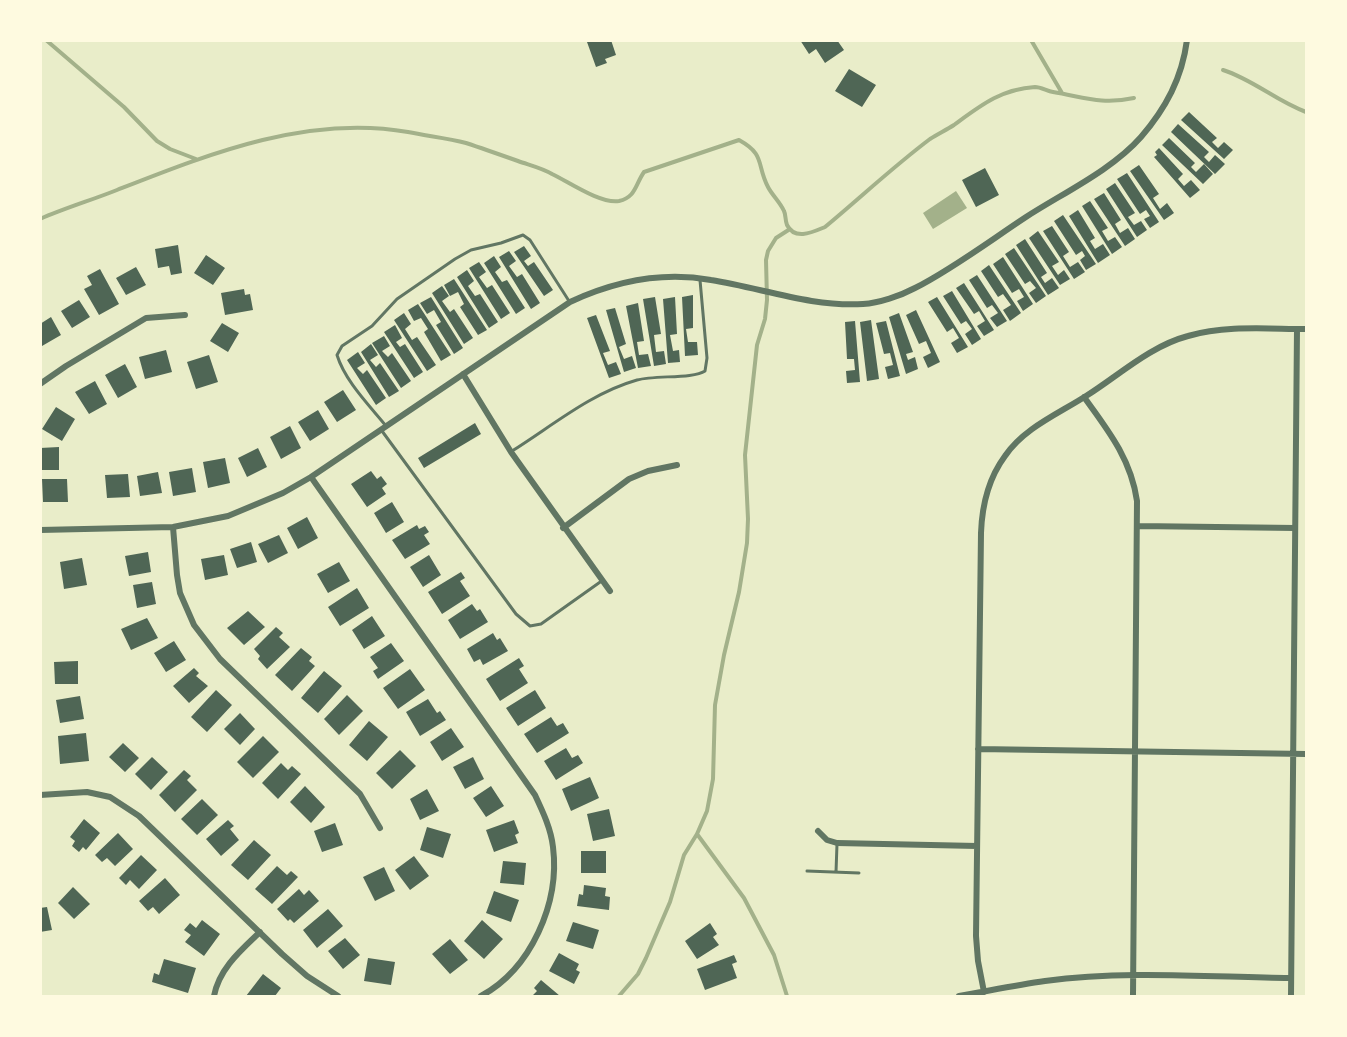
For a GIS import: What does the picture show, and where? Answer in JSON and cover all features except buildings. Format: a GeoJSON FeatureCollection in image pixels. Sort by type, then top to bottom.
{"type":"FeatureCollection","features":[{"type":"Feature","properties":{"kind":"street"},"geometry":{"type":"LineString","coordinates":[[40,530],[173,527],[228,516],[283,493],[311,477],[570,302],[596,290],[644,277],[676,276],[700,278],[796,299],[837,305],[866,304],[913,289],[1100,171],[1133,145],[1166,105],[1179,77],[1187,40]]}},
{"type":"Feature","properties":{"kind":"street"},"geometry":{"type":"LineString","coordinates":[[40,384],[146,318],[185,315]]}},
{"type":"Feature","properties":{"kind":"street"},"geometry":{"type":"LineString","coordinates":[[984,992],[976,936],[981,533],[982,508],[988,488],[1005,454],[1029,430],[1165,344],[1187,336],[1224,329],[1306,329]]}},
{"type":"Feature","properties":{"kind":"street"},"geometry":{"type":"LineString","coordinates":[[1291,996],[1297,329]]}},
{"type":"Feature","properties":{"kind":"street"},"geometry":{"type":"LineString","coordinates":[[463,374],[511,452],[610,591]]}},
{"type":"Feature","properties":{"kind":"street"},"geometry":{"type":"LineString","coordinates":[[1084,397],[1116,441],[1127,462],[1134,484],[1138,526],[1133,996]]}},
{"type":"Feature","properties":{"kind":"street"},"geometry":{"type":"LineString","coordinates":[[563,528],[629,479],[648,471],[677,465]]}},
{"type":"Feature","properties":{"kind":"street"},"geometry":{"type":"LineString","coordinates":[[311,477],[535,795],[546,820],[553,847],[553,880],[547,910],[536,936],[517,967],[489,992],[481,996]]}},
{"type":"Feature","properties":{"kind":"street"},"geometry":{"type":"LineString","coordinates":[[1138,526],[1295,528]]}},
{"type":"Feature","properties":{"kind":"street"},"geometry":{"type":"LineString","coordinates":[[173,527],[180,592],[194,625],[220,659],[360,794],[380,828]]}},
{"type":"Feature","properties":{"kind":"street"},"geometry":{"type":"LineString","coordinates":[[978,749],[1306,754]]}},
{"type":"Feature","properties":{"kind":"street"},"geometry":{"type":"LineString","coordinates":[[40,795],[87,792],[110,797],[139,816],[307,976],[338,996]]}},
{"type":"Feature","properties":{"kind":"street"},"geometry":{"type":"LineString","coordinates":[[818,831],[827,840],[837,843],[977,846]]}},
{"type":"Feature","properties":{"kind":"street"},"geometry":{"type":"LineString","coordinates":[[214,996],[216,983],[229,963],[260,932]]}},
{"type":"Feature","properties":{"kind":"street"},"geometry":{"type":"LineString","coordinates":[[959,996],[1046,981],[1133,976],[1290,978]]}},
{"type":"Feature","properties":{"kind":"lane"},"geometry":{"type":"LineString","coordinates":[[570,302],[530,240],[523,235],[471,250],[446,266],[398,299],[372,326],[342,346],[337,355],[345,372],[383,428],[523,622],[530,626],[541,624],[603,580]]}},
{"type":"Feature","properties":{"kind":"lane"},"geometry":{"type":"LineString","coordinates":[[511,452],[579,407],[611,390],[637,380],[662,376],[699,375],[705,371],[707,358],[700,278]]}},
{"type":"Feature","properties":{"kind":"lane"},"geometry":{"type":"LineString","coordinates":[[836,872],[837,843]]}},
{"type":"Feature","properties":{"kind":"lane"},"geometry":{"type":"LineString","coordinates":[[807,872],[859,873]]}},
{"type":"Feature","properties":{"kind":"shaded area"},"geometry":{"type":"Polygon","coordinates":[[[956,191],[967,208],[933,229],[923,213],[956,191]]]}},
{"type":"Feature","properties":{"kind":"waterway"},"geometry":{"type":"LineString","coordinates":[[46,40],[124,107],[157,141],[170,149],[196,159]]}},
{"type":"Feature","properties":{"kind":"waterway"},"geometry":{"type":"LineString","coordinates":[[1031,40],[1062,93]]}},
{"type":"Feature","properties":{"kind":"waterway"},"geometry":{"type":"LineString","coordinates":[[1223,70],[1245,79],[1306,112]]}},
{"type":"Feature","properties":{"kind":"waterway"},"geometry":{"type":"LineString","coordinates":[[40,219],[223,151],[296,133],[333,128],[371,128],[408,132],[466,143],[544,170],[594,196],[611,201],[629,197],[644,172],[739,140],[748,145],[757,155],[764,179],[784,211],[790,230],[804,234],[825,227],[930,139],[1001,95],[1035,87],[1093,100],[1112,101],[1134,98]]}},
{"type":"Feature","properties":{"kind":"waterway"},"geometry":{"type":"LineString","coordinates":[[619,996],[638,974],[646,958],[670,902],[684,855],[707,811],[713,779],[715,705],[747,543],[745,455],[757,345],[765,319],[766,260],[768,251],[776,238],[790,229]]}},
{"type":"Feature","properties":{"kind":"waterway"},"geometry":{"type":"LineString","coordinates":[[697,834],[744,898],[774,955],[787,996]]}}]}
